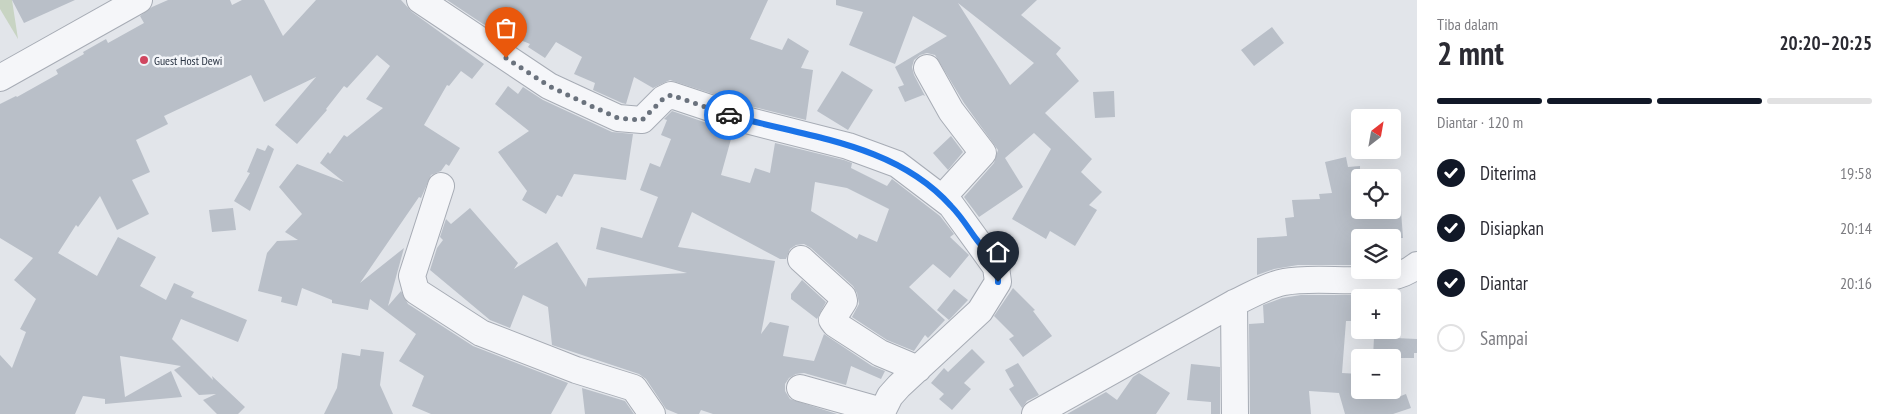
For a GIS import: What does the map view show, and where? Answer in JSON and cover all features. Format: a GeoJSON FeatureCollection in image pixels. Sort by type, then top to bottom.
{"type":"FeatureCollection","features":[{"type":"Feature","properties":{"kind":"street"},"geometry":{"type":"LineString","coordinates":[[0,78],[139,0]]}},
{"type":"Feature","properties":{"kind":"street"},"geometry":{"type":"LineString","coordinates":[[420,0],[549,86],[618,118],[642,120],[663,99],[671,95],[724,114],[810,135],[880,156],[913,175],[942,198],[957,213],[996,267],[998,282],[980,311],[890,396],[882,413],[800,388]]}},
{"type":"Feature","properties":{"kind":"street"},"geometry":{"type":"LineString","coordinates":[[927,68],[951,111],[984,153],[942,198]]}},
{"type":"Feature","properties":{"kind":"street"},"geometry":{"type":"LineString","coordinates":[[440,186],[412,276],[416,291],[481,333],[576,370],[634,388],[652,414]]}},
{"type":"Feature","properties":{"kind":"street"},"geometry":{"type":"LineString","coordinates":[[800,259],[843,297],[844,301],[832,320],[835,324],[873,349],[918,369]]}},
{"type":"Feature","properties":{"kind":"street"},"geometry":{"type":"LineString","coordinates":[[1041,413],[1234,303],[1283,282],[1398,276],[1417,265]]}},
{"type":"Feature","properties":{"kind":"street"},"geometry":{"type":"LineString","coordinates":[[1234,303],[1235,414]]}},
{"type":"Feature","properties":{"kind":"green space"},"geometry":{"type":"Polygon","coordinates":[[[0,0],[12,0],[18,39],[0,9],[0,0]]]}},
{"type":"Feature","properties":{"kind":"building"},"geometry":{"type":"Polygon","coordinates":[[[12,0],[75,0],[24,23],[12,0]]]}},
{"type":"Feature","properties":{"kind":"building"},"geometry":{"type":"Polygon","coordinates":[[[168,0],[230,0],[232,5],[242,0],[264,0],[283,36],[316,0],[401,0],[412,12],[484,64],[472,79],[461,71],[449,86],[447,85],[424,125],[460,148],[449,166],[446,164],[441,171],[431,175],[421,198],[419,197],[360,283],[404,248],[388,306],[401,291],[408,304],[473,346],[568,383],[551,414],[431,414],[412,406],[424,376],[399,361],[416,334],[370,299],[368,310],[332,303],[332,300],[302,288],[297,306],[281,302],[282,297],[258,291],[267,253],[277,241],[298,240],[285,232],[302,214],[279,187],[297,164],[344,182],[320,163],[328,152],[330,154],[344,135],[347,137],[383,108],[366,99],[390,66],[377,55],[347,88],[344,86],[327,110],[297,144],[275,125],[316,77],[264,102],[251,75],[164,116],[168,124],[136,140],[150,172],[132,180],[149,214],[117,230],[100,196],[78,227],[76,225],[58,253],[97,276],[118,237],[156,257],[140,286],[166,300],[174,283],[194,292],[191,297],[247,320],[238,342],[181,319],[172,339],[213,380],[212,376],[245,407],[238,414],[217,414],[203,400],[216,394],[199,395],[174,370],[181,366],[120,356],[125,397],[171,371],[182,397],[105,404],[105,399],[83,396],[75,414],[0,414],[0,355],[12,368],[26,332],[20,329],[36,299],[14,280],[33,258],[0,238],[0,104],[17,97],[58,74],[56,70],[106,39],[108,43],[144,23],[140,16],[152,7],[168,0]]]}},
{"type":"Feature","properties":{"kind":"building"},"geometry":{"type":"Polygon","coordinates":[[[447,0],[768,0],[750,39],[782,50],[788,38],[809,51],[801,68],[813,70],[806,120],[750,106],[670,80],[653,88],[634,77],[626,104],[622,103],[593,90],[595,83],[574,74],[582,57],[556,42],[545,58],[528,47],[530,44],[483,24],[447,0]]]}},
{"type":"Feature","properties":{"kind":"building"},"geometry":{"type":"Polygon","coordinates":[[[836,0],[1037,0],[1021,15],[1061,48],[1056,54],[1079,81],[1045,113],[1092,159],[1081,172],[1102,192],[1089,205],[1097,210],[1075,246],[1050,231],[1046,239],[1012,219],[1051,149],[1034,133],[1005,158],[1023,187],[979,217],[964,197],[994,163],[998,150],[964,103],[935,55],[927,53],[920,55],[914,60],[912,67],[914,75],[925,96],[923,95],[905,102],[898,87],[904,85],[895,67],[947,36],[913,16],[895,64],[849,45],[863,12],[836,5],[836,0]],[[958,3],[1010,85],[1034,63],[958,3]]]}},
{"type":"Feature","properties":{"kind":"building"},"geometry":{"type":"Polygon","coordinates":[[[1272,27],[1284,43],[1254,66],[1241,50],[1272,27]]]}},
{"type":"Feature","properties":{"kind":"building"},"geometry":{"type":"Polygon","coordinates":[[[842,71],[873,90],[848,130],[817,111],[842,71]]]}},
{"type":"Feature","properties":{"kind":"building"},"geometry":{"type":"Polygon","coordinates":[[[508,86],[518,94],[523,87],[543,100],[612,132],[633,134],[626,180],[574,174],[562,197],[557,195],[546,214],[522,200],[527,191],[498,152],[529,131],[495,104],[508,86]]]}},
{"type":"Feature","properties":{"kind":"building"},"geometry":{"type":"Polygon","coordinates":[[[1114,91],[1115,117],[1095,118],[1093,92],[1114,91]]]}},
{"type":"Feature","properties":{"kind":"building"},"geometry":{"type":"Polygon","coordinates":[[[672,111],[733,132],[721,175],[750,183],[755,168],[770,173],[775,143],[852,163],[851,168],[887,186],[892,179],[940,216],[954,234],[950,237],[969,255],[950,278],[933,264],[909,287],[945,320],[928,338],[925,335],[914,351],[887,340],[852,317],[859,304],[857,293],[853,286],[811,248],[804,244],[796,245],[790,249],[786,259],[780,259],[692,212],[678,247],[775,261],[761,334],[770,322],[789,326],[783,356],[814,361],[824,334],[872,366],[885,371],[881,379],[851,366],[846,385],[804,373],[796,374],[789,378],[785,384],[785,391],[790,399],[837,414],[713,414],[701,410],[699,414],[678,414],[666,409],[646,379],[639,374],[552,345],[548,307],[523,295],[510,328],[490,320],[430,270],[437,248],[443,240],[440,237],[446,219],[451,224],[470,208],[518,263],[514,269],[557,242],[586,287],[588,278],[687,273],[596,249],[601,227],[642,238],[658,197],[640,190],[650,163],[660,167],[671,139],[661,135],[667,120],[664,119],[672,111]],[[815,182],[811,211],[857,239],[859,234],[877,242],[889,209],[847,188],[815,182]]]}},
{"type":"Feature","properties":{"kind":"building"},"geometry":{"type":"Polygon","coordinates":[[[951,136],[963,152],[948,170],[933,153],[951,136]]]}},
{"type":"Feature","properties":{"kind":"building"},"geometry":{"type":"Polygon","coordinates":[[[268,145],[274,149],[250,211],[234,201],[250,173],[247,172],[257,148],[265,151],[268,145]]]}},
{"type":"Feature","properties":{"kind":"building"},"geometry":{"type":"Polygon","coordinates":[[[1346,157],[1348,167],[1360,166],[1360,169],[1351,169],[1351,219],[1401,219],[1401,210],[1403,238],[1401,238],[1401,229],[1351,229],[1351,265],[1298,265],[1274,269],[1257,275],[1257,238],[1287,236],[1285,218],[1294,217],[1292,200],[1320,199],[1319,194],[1332,193],[1325,162],[1346,157]]]}},
{"type":"Feature","properties":{"kind":"building"},"geometry":{"type":"Polygon","coordinates":[[[233,208],[236,230],[212,232],[209,210],[233,208]]]}},
{"type":"Feature","properties":{"kind":"building"},"geometry":{"type":"Polygon","coordinates":[[[802,280],[826,302],[817,319],[791,299],[791,294],[802,280]]]}},
{"type":"Feature","properties":{"kind":"building"},"geometry":{"type":"Polygon","coordinates":[[[1013,288],[1035,310],[1033,311],[1052,336],[1023,357],[1009,339],[1014,336],[994,316],[1013,288]]]}},
{"type":"Feature","properties":{"kind":"building"},"geometry":{"type":"Polygon","coordinates":[[[954,289],[968,300],[949,320],[937,310],[954,289]]]}},
{"type":"Feature","properties":{"kind":"building"},"geometry":{"type":"Polygon","coordinates":[[[1301,295],[1351,295],[1351,321],[1346,321],[1342,373],[1351,374],[1351,399],[1401,399],[1401,396],[1406,394],[1411,408],[1393,414],[1345,414],[1339,393],[1309,391],[1311,414],[1250,414],[1249,324],[1264,323],[1263,305],[1282,298],[1301,295]]]}},
{"type":"Feature","properties":{"kind":"building"},"geometry":{"type":"Polygon","coordinates":[[[1374,339],[1417,339],[1417,353],[1414,353],[1414,358],[1401,358],[1401,349],[1373,349],[1374,339]]]}},
{"type":"Feature","properties":{"kind":"building"},"geometry":{"type":"Polygon","coordinates":[[[361,349],[384,352],[380,385],[393,414],[324,414],[337,388],[342,353],[360,356],[361,349]]]}},
{"type":"Feature","properties":{"kind":"building"},"geometry":{"type":"Polygon","coordinates":[[[972,349],[985,362],[964,383],[971,389],[952,410],[939,399],[944,394],[931,383],[944,368],[948,372],[972,349]]]}},
{"type":"Feature","properties":{"kind":"building"},"geometry":{"type":"Polygon","coordinates":[[[1018,363],[1039,395],[1027,401],[1022,408],[1009,389],[1014,386],[1005,370],[1018,363]]]}},
{"type":"Feature","properties":{"kind":"building"},"geometry":{"type":"Polygon","coordinates":[[[1191,364],[1220,367],[1220,414],[1211,414],[1211,402],[1187,400],[1191,364]]]}},
{"type":"Feature","properties":{"kind":"building"},"geometry":{"type":"Polygon","coordinates":[[[1139,373],[1170,393],[1156,414],[1067,414],[1106,392],[1117,400],[1133,377],[1139,373]]]}},
{"type":"Feature","properties":{"kind":"building"},"geometry":{"type":"Polygon","coordinates":[[[582,388],[625,401],[634,414],[585,414],[582,388]]]}},
{"type":"Feature","properties":{"kind":"way so far"},"geometry":{"type":"LineString","coordinates":[[506,58],[549,86],[618,118],[642,120],[663,99],[671,95],[729,115]]}},
{"type":"Feature","properties":{"kind":"place","name":"Guest Host Dewi"},"geometry":{"type":"Point","coordinates":[144,60]}},
{"type":"Feature","properties":{"kind":"route"},"geometry":{"type":"LineString","coordinates":[[729,115],[848,146],[880,156],[897,164],[951,205],[996,267],[998,282]]}}]}
